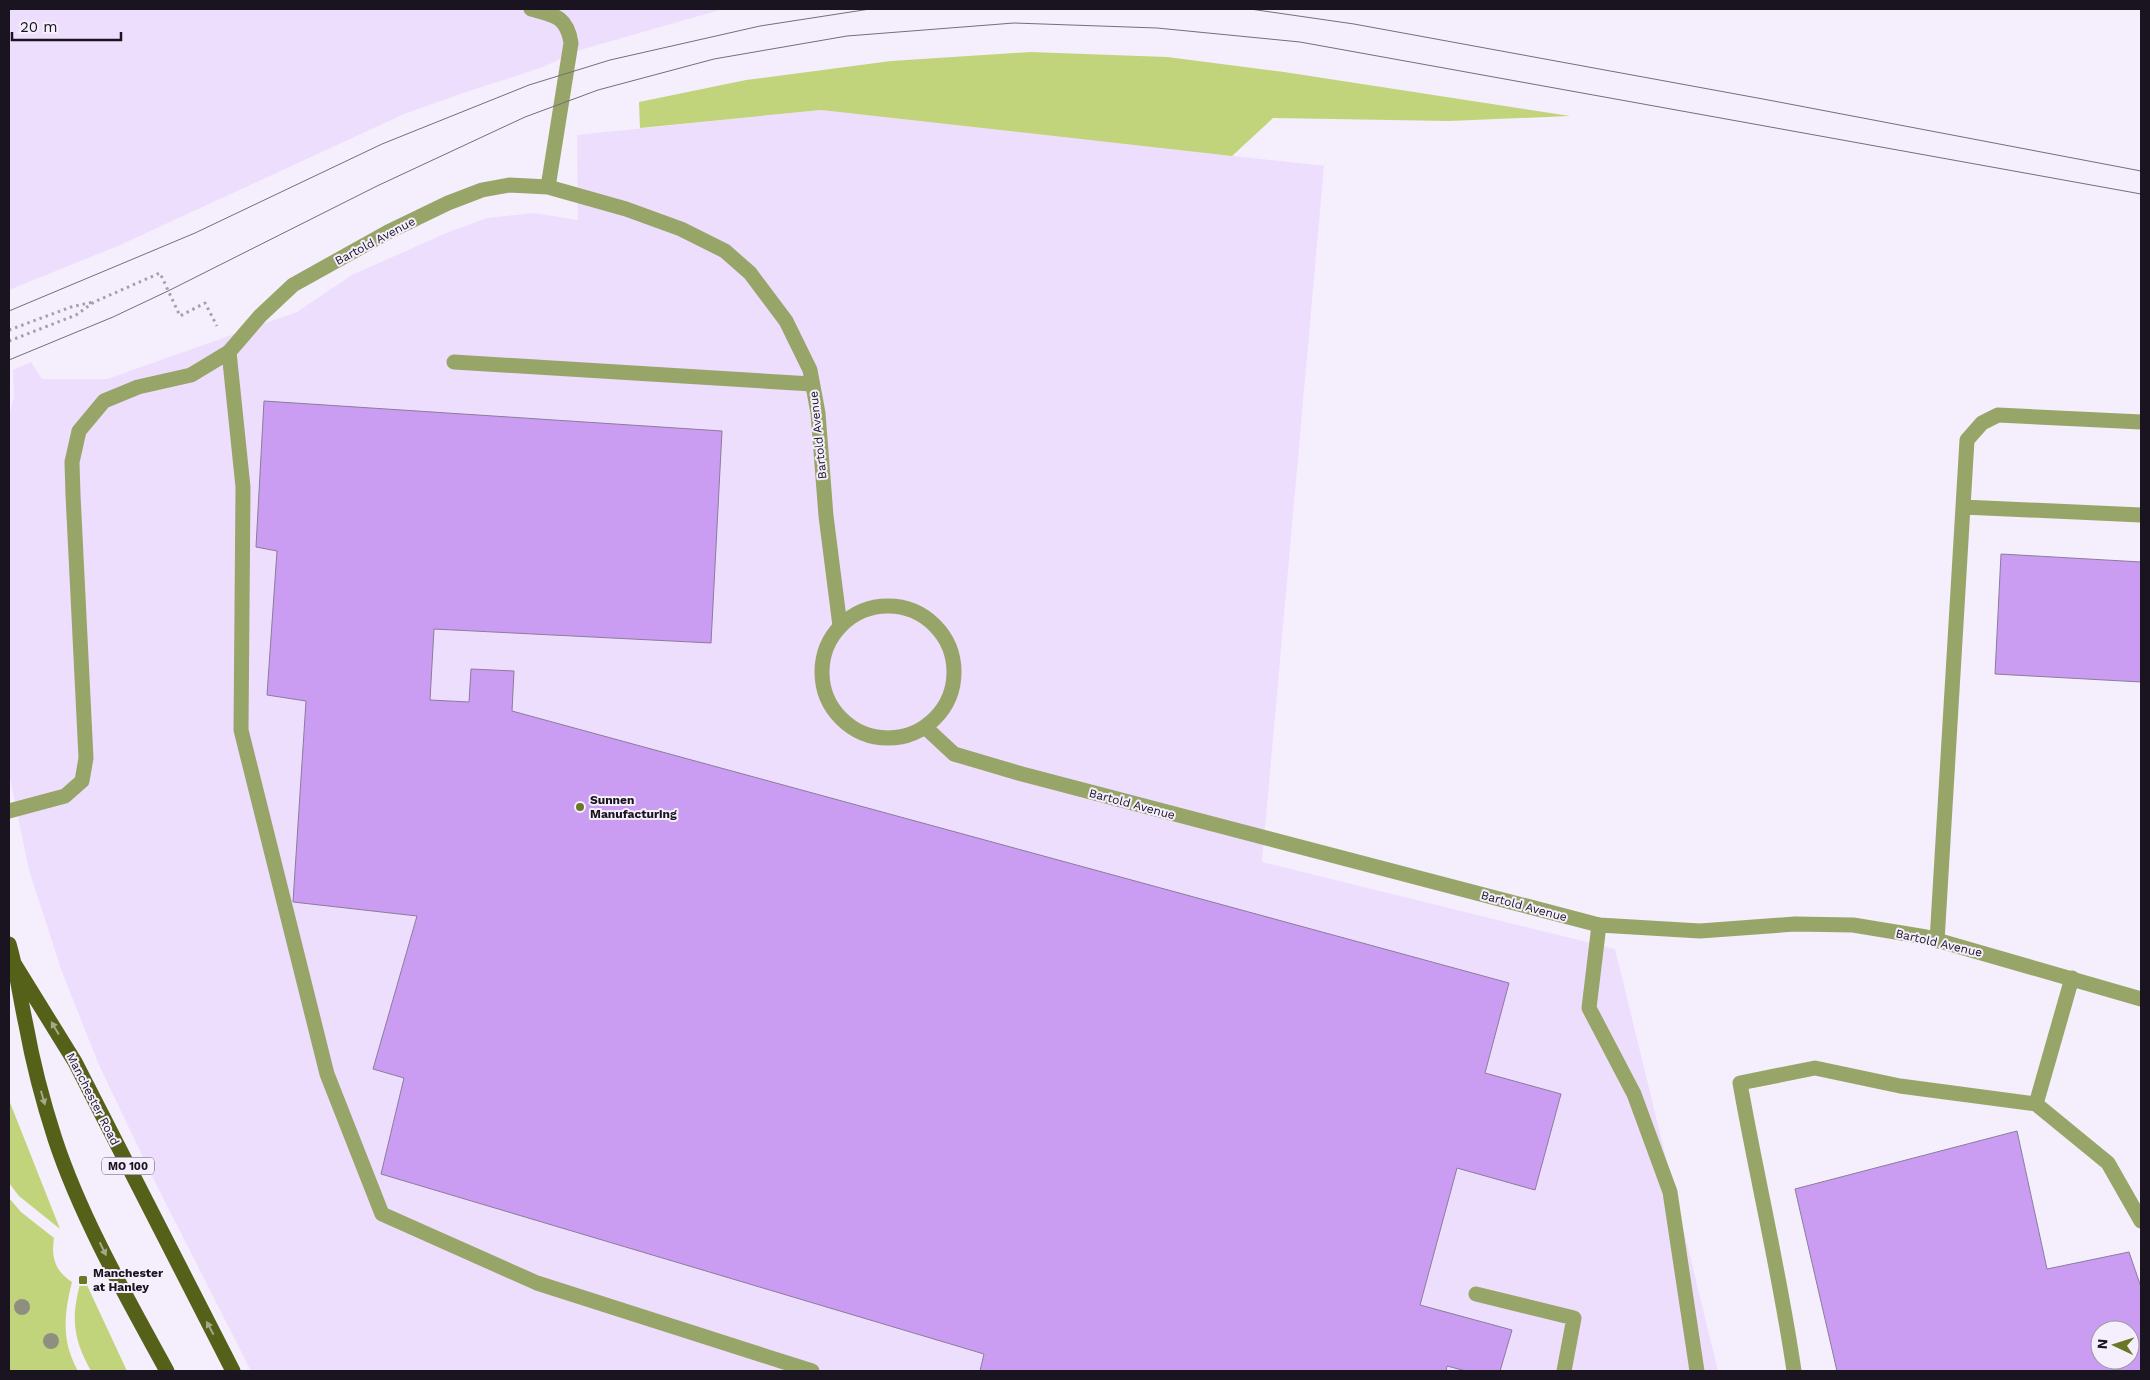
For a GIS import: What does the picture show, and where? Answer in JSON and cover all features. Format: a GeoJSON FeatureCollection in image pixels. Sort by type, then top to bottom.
{"type":"FeatureCollection","features":[{"type":"Feature","properties":{"kind":"main road","name":"Manchester Road"},"geometry":{"type":"LineString","coordinates":[[9,944],[39,1084],[56,1141],[83,1209],[120,1285],[167,1371]]}},
{"type":"Feature","properties":{"kind":"main road","name":"Manchester Road"},"geometry":{"type":"LineString","coordinates":[[15,965],[75,1062],[233,1371]]}},
{"type":"Feature","properties":{"kind":"street"},"geometry":{"type":"LineString","coordinates":[[531,9],[557,16],[569,28],[571,43],[548,187]]}},
{"type":"Feature","properties":{"kind":"street","name":"Bartold Avenue"},"geometry":{"type":"LineString","coordinates":[[9,811],[66,796],[82,781],[86,758],[72,495],[72,462],[79,431],[104,401],[138,387],[191,376],[229,352],[260,316],[293,285],[388,232],[448,203],[482,190],[509,184],[548,187],[626,209],[681,229],[725,250],[750,273],[786,321],[810,370],[818,413],[826,516],[840,626]]}},
{"type":"Feature","properties":{"kind":"street"},"geometry":{"type":"LineString","coordinates":[[229,352],[243,487],[241,730],[327,1074],[382,1214],[536,1283],[812,1371]]}},
{"type":"Feature","properties":{"kind":"street"},"geometry":{"type":"LineString","coordinates":[[454,362],[812,384]]}},
{"type":"Feature","properties":{"kind":"street"},"geometry":{"type":"LineString","coordinates":[[1937,941],[1967,440],[1982,423],[1998,415],[2141,422]]}},
{"type":"Feature","properties":{"kind":"street"},"geometry":{"type":"LineString","coordinates":[[1963,507],[2141,515]]}},
{"type":"Feature","properties":{"kind":"street"},"geometry":{"type":"LineString","coordinates":[[875,606],[894,606],[914,610],[930,620],[943,636],[952,654],[954,675],[950,695],[940,713],[925,726],[905,736],[884,738],[864,733],[845,722],[832,706],[823,686],[822,665],[828,644],[840,626],[857,613],[875,606]]}},
{"type":"Feature","properties":{"kind":"street","name":"Bartold Avenue"},"geometry":{"type":"LineString","coordinates":[[925,726],[954,754],[1022,774],[1599,925],[1700,931],[1795,924],[1853,925],[1937,941],[2141,999]]}},
{"type":"Feature","properties":{"kind":"street"},"geometry":{"type":"LineString","coordinates":[[1599,925],[1593,960],[1589,1008],[1634,1094],[1670,1192],[1697,1371]]}},
{"type":"Feature","properties":{"kind":"street"},"geometry":{"type":"LineString","coordinates":[[2036,1104],[2072,978]]}},
{"type":"Feature","properties":{"kind":"street"},"geometry":{"type":"LineString","coordinates":[[1794,1371],[1786,1314],[1755,1170],[1740,1083],[1816,1068],[1900,1086],[2036,1104],[2108,1163],[2141,1220]]}},
{"type":"Feature","properties":{"kind":"street"},"geometry":{"type":"LineString","coordinates":[[1476,1294],[1574,1318],[1564,1371]]}},
{"type":"Feature","properties":{"kind":"path"},"geometry":{"type":"LineString","coordinates":[[9,330],[71,307],[94,302],[160,273],[180,316],[205,303],[218,329]]}},
{"type":"Feature","properties":{"kind":"path"},"geometry":{"type":"LineString","coordinates":[[9,341],[76,315],[94,302]]}},
{"type":"Feature","properties":{"kind":"shaded area"},"geometry":{"type":"Polygon","coordinates":[[[10,9],[723,9],[580,50],[543,67],[404,114],[120,245],[9,290],[10,9]]]}},
{"type":"Feature","properties":{"kind":"shaded area"},"geometry":{"type":"Polygon","coordinates":[[[821,110],[1324,166],[1262,862],[1615,949],[1718,1371],[251,1371],[155,1182],[98,1063],[61,969],[29,870],[9,774],[9,416],[14,396],[13,370],[31,362],[42,379],[107,379],[297,312],[352,275],[444,234],[487,218],[534,213],[578,220],[577,135],[821,110]]]}},
{"type":"Feature","properties":{"kind":"green space"},"geometry":{"type":"Polygon","coordinates":[[[1030,52],[1167,57],[1284,72],[1570,116],[1449,121],[1273,118],[1232,156],[821,110],[640,128],[639,102],[746,80],[891,61],[1030,52]]]}},
{"type":"Feature","properties":{"kind":"green space"},"geometry":{"type":"Polygon","coordinates":[[[9,1100],[60,1229],[19,1196],[9,1183],[9,1100]]]}},
{"type":"Feature","properties":{"kind":"green space"},"geometry":{"type":"Polygon","coordinates":[[[9,1198],[21,1212],[54,1238],[53,1251],[58,1268],[72,1282],[67,1305],[66,1327],[69,1349],[78,1371],[9,1371],[9,1198]]]}},
{"type":"Feature","properties":{"kind":"green space"},"geometry":{"type":"Polygon","coordinates":[[[86,1283],[127,1371],[91,1371],[85,1360],[75,1329],[75,1308],[80,1284],[86,1283]]]}},
{"type":"Feature","properties":{"kind":"building","name":"Sunnen Manufacturing"},"geometry":{"type":"Polygon","coordinates":[[[264,401],[722,431],[711,643],[434,629],[430,700],[469,702],[471,669],[514,671],[512,711],[1509,983],[1485,1073],[1561,1094],[1535,1190],[1457,1168],[1420,1305],[1512,1330],[1500,1371],[1466,1371],[1447,1366],[1446,1371],[980,1371],[984,1354],[381,1174],[404,1078],[373,1069],[417,916],[293,902],[306,701],[267,695],[277,551],[256,547],[264,401]]]}},
{"type":"Feature","properties":{"kind":"building"},"geometry":{"type":"Polygon","coordinates":[[[2001,554],[2141,562],[2141,682],[1995,674],[2001,554]]]}},
{"type":"Feature","properties":{"kind":"building"},"geometry":{"type":"Polygon","coordinates":[[[2017,1131],[2047,1269],[2129,1252],[2141,1287],[2141,1371],[1837,1371],[1795,1189],[2017,1131]]]}},
{"type":"Feature","properties":{"kind":"tram line"},"geometry":{"type":"LineString","coordinates":[[9,311],[195,233],[382,144],[529,85],[610,60],[760,26],[870,9]]}},
{"type":"Feature","properties":{"kind":"tram line"},"geometry":{"type":"LineString","coordinates":[[1250,9],[1354,24],[2141,171]]}},
{"type":"Feature","properties":{"kind":"tram line"},"geometry":{"type":"LineString","coordinates":[[9,360],[113,317],[377,186],[525,117],[598,90],[714,59],[847,36],[1014,23],[1157,28],[1300,42],[2141,194]]}},
{"type":"Feature","properties":{"kind":"place","name":"Sunnen Manufacturing"},"geometry":{"type":"Point","coordinates":[580,807]}},
{"type":"Feature","properties":{"kind":"place","name":"Manchester at Hanley"},"geometry":{"type":"Point","coordinates":[83,1280]}}]}
